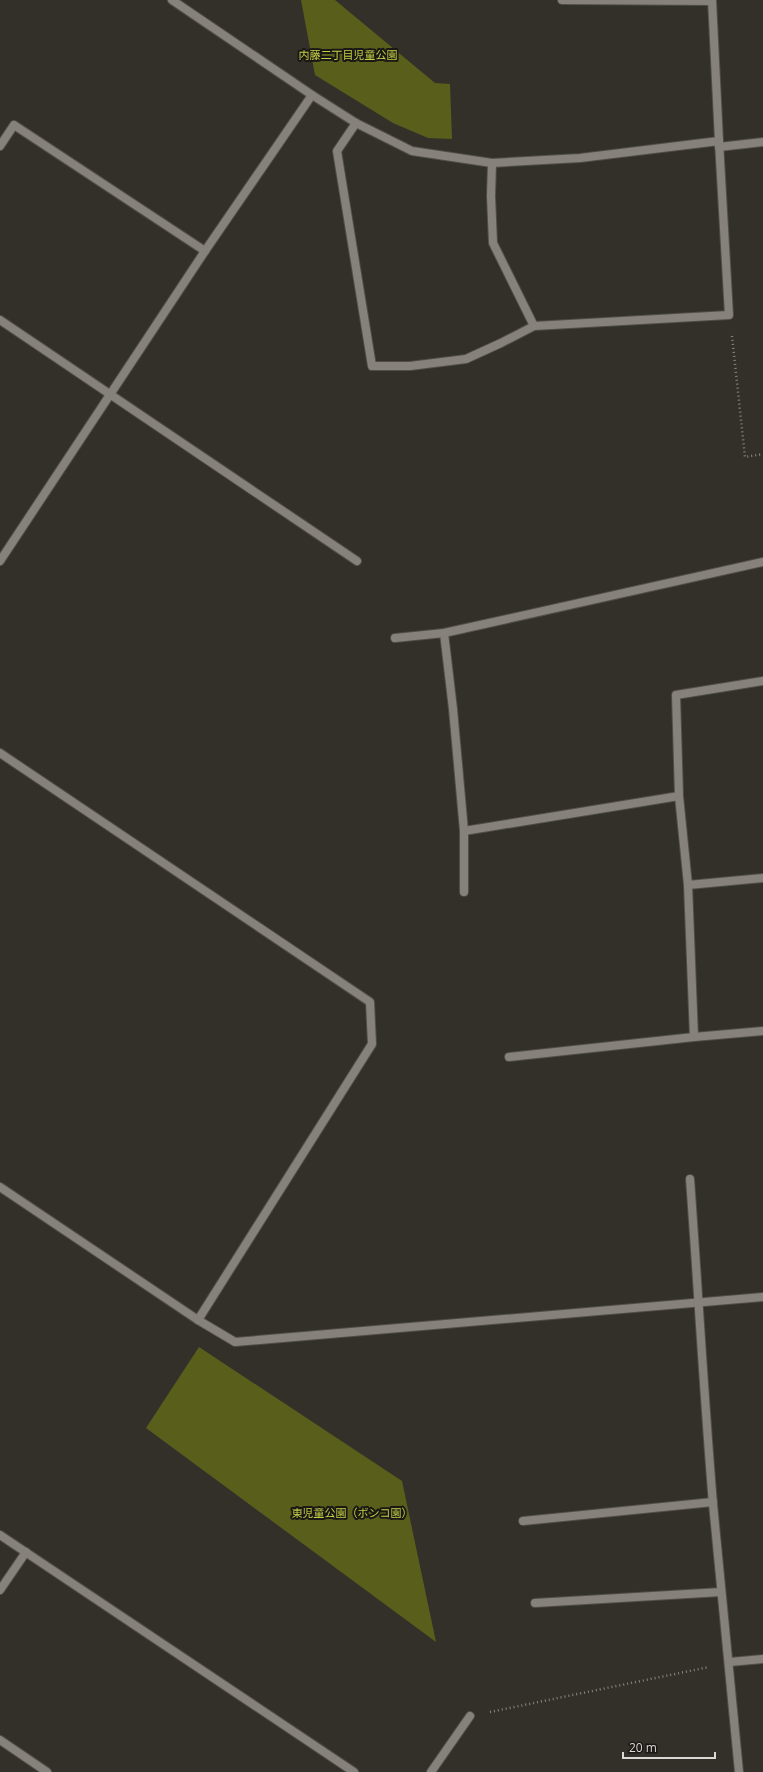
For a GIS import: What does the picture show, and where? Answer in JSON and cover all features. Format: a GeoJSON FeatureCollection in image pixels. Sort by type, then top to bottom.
{"type":"FeatureCollection","features":[{"type":"Feature","properties":{"kind":"street"},"geometry":{"type":"LineString","coordinates":[[172,0],[356,123],[412,151],[492,163],[580,158],[719,144],[763,142]]}},
{"type":"Feature","properties":{"kind":"street"},"geometry":{"type":"LineString","coordinates":[[356,123],[337,151],[372,366],[410,366],[466,359],[534,326],[729,315],[712,1],[562,0]]}},
{"type":"Feature","properties":{"kind":"street"},"geometry":{"type":"LineString","coordinates":[[0,561],[205,251],[312,95]]}},
{"type":"Feature","properties":{"kind":"street"},"geometry":{"type":"LineString","coordinates":[[0,146],[14,125],[205,251]]}},
{"type":"Feature","properties":{"kind":"street"},"geometry":{"type":"LineString","coordinates":[[492,163],[491,196],[493,243],[534,326]]}},
{"type":"Feature","properties":{"kind":"street"},"geometry":{"type":"LineString","coordinates":[[0,320],[356,561]]}},
{"type":"Feature","properties":{"kind":"street"},"geometry":{"type":"LineString","coordinates":[[395,638],[444,633],[763,562]]}},
{"type":"Feature","properties":{"kind":"street"},"geometry":{"type":"LineString","coordinates":[[444,633],[453,709],[464,831],[464,892]]}},
{"type":"Feature","properties":{"kind":"street"},"geometry":{"type":"LineString","coordinates":[[694,1037],[688,885],[679,796],[676,695],[763,681]]}},
{"type":"Feature","properties":{"kind":"street"},"geometry":{"type":"LineString","coordinates":[[0,753],[370,1002],[372,1044],[198,1320]]}},
{"type":"Feature","properties":{"kind":"street"},"geometry":{"type":"LineString","coordinates":[[464,831],[679,796]]}},
{"type":"Feature","properties":{"kind":"street"},"geometry":{"type":"LineString","coordinates":[[688,885],[763,878]]}},
{"type":"Feature","properties":{"kind":"street"},"geometry":{"type":"LineString","coordinates":[[509,1057],[763,1031]]}},
{"type":"Feature","properties":{"kind":"street"},"geometry":{"type":"LineString","coordinates":[[690,1179],[713,1502],[721,1592],[730,1662],[739,1772]]}},
{"type":"Feature","properties":{"kind":"street"},"geometry":{"type":"LineString","coordinates":[[0,1187],[198,1320],[235,1342],[763,1297]]}},
{"type":"Feature","properties":{"kind":"street"},"geometry":{"type":"LineString","coordinates":[[523,1521],[713,1502]]}},
{"type":"Feature","properties":{"kind":"street"},"geometry":{"type":"LineString","coordinates":[[0,1535],[354,1772]]}},
{"type":"Feature","properties":{"kind":"street"},"geometry":{"type":"LineString","coordinates":[[0,1590],[26,1552]]}},
{"type":"Feature","properties":{"kind":"street"},"geometry":{"type":"LineString","coordinates":[[535,1603],[721,1592]]}},
{"type":"Feature","properties":{"kind":"street"},"geometry":{"type":"LineString","coordinates":[[730,1662],[763,1659]]}},
{"type":"Feature","properties":{"kind":"street"},"geometry":{"type":"LineString","coordinates":[[431,1772],[470,1716]]}},
{"type":"Feature","properties":{"kind":"street"},"geometry":{"type":"LineString","coordinates":[[0,1740],[47,1772]]}},
{"type":"Feature","properties":{"kind":"path"},"geometry":{"type":"LineString","coordinates":[[729,315],[745,457],[763,454]]}},
{"type":"Feature","properties":{"kind":"path"},"geometry":{"type":"LineString","coordinates":[[470,1716],[730,1662]]}},
{"type":"Feature","properties":{"kind":"green space","name":"内藤二丁目児童公園"},"geometry":{"type":"Polygon","coordinates":[[[301,0],[335,0],[435,83],[450,84],[452,139],[428,138],[393,123],[315,75],[301,0]]]}},
{"type":"Feature","properties":{"kind":"green space","name":"東児童公園（ボンコ園）"},"geometry":{"type":"Polygon","coordinates":[[[199,1347],[402,1481],[436,1642],[146,1428],[199,1347]]]}}]}
